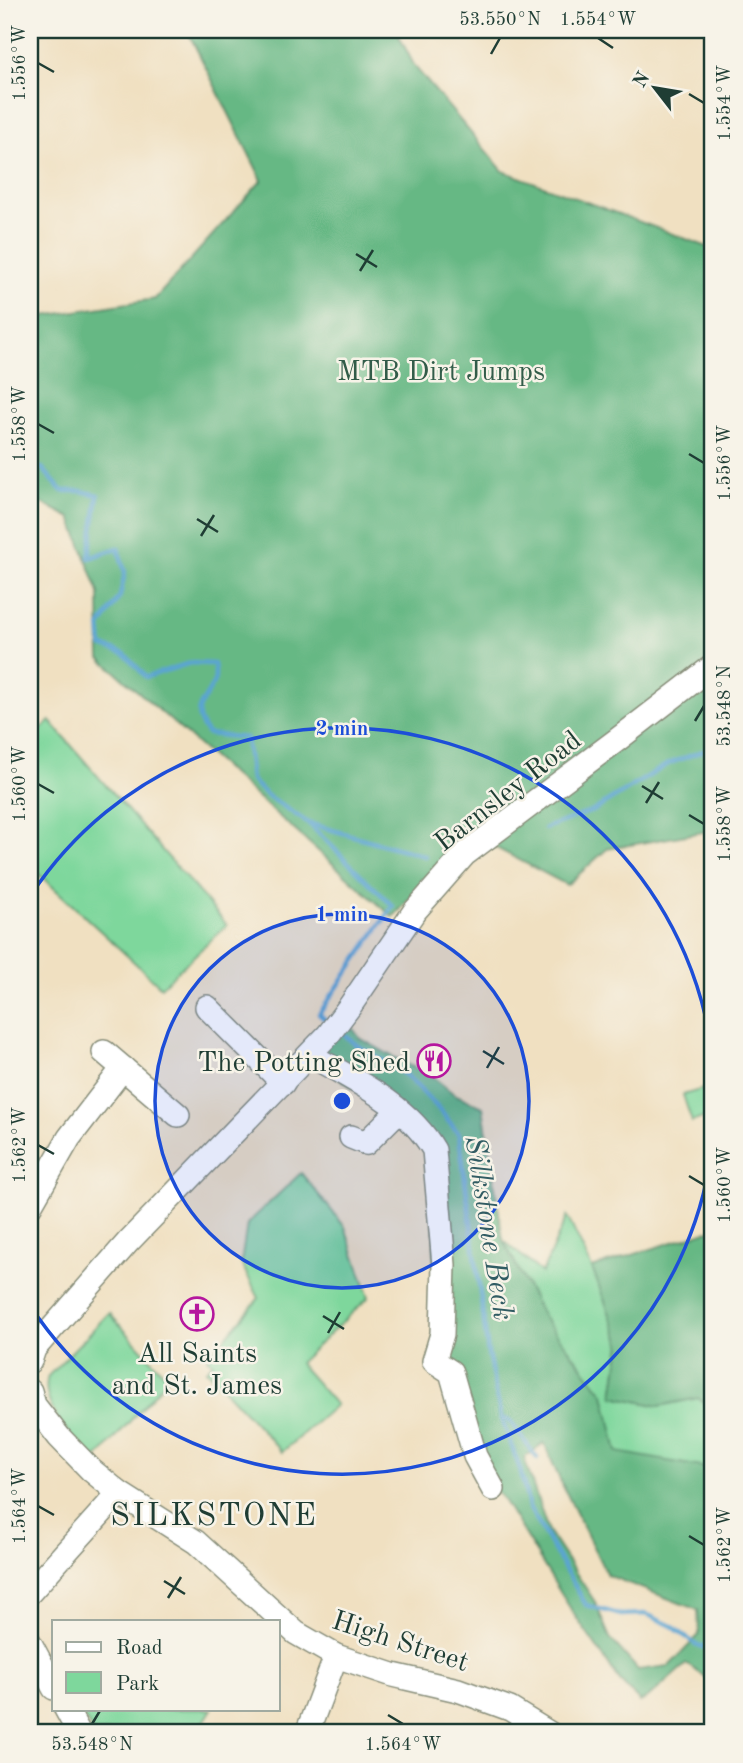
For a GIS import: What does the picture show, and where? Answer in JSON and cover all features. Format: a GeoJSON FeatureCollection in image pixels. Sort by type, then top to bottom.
{"type":"FeatureCollection","features":[{"type":"Feature","properties":{"kind":"street","name":"Barnsley Road"},"geometry":{"type":"LineString","coordinates":[[30,1361],[34,1349],[128,1242],[328,1035],[344,1016],[414,912],[465,854],[713,666]]}},
{"type":"Feature","properties":{"kind":"street"},"geometry":{"type":"LineString","coordinates":[[207,1007],[283,1083]]}},
{"type":"Feature","properties":{"kind":"street"},"geometry":{"type":"LineString","coordinates":[[104,1052],[178,1115]]}},
{"type":"Feature","properties":{"kind":"street"},"geometry":{"type":"LineString","coordinates":[[310,1055],[355,1081],[398,1111],[426,1136],[434,1150],[444,1265],[442,1334],[427,1365],[451,1373],[475,1456],[493,1489]]}},
{"type":"Feature","properties":{"kind":"street"},"geometry":{"type":"LineString","coordinates":[[30,1206],[69,1138],[124,1068]]}},
{"type":"Feature","properties":{"kind":"street"},"geometry":{"type":"LineString","coordinates":[[364,1144],[398,1111]]}},
{"type":"Feature","properties":{"kind":"street","name":"High Street"},"geometry":{"type":"LineString","coordinates":[[30,1391],[34,1405],[59,1437],[92,1470],[119,1493],[196,1542],[296,1633],[336,1656],[393,1675],[458,1690],[510,1709],[549,1733]]}},
{"type":"Feature","properties":{"kind":"street"},"geometry":{"type":"LineString","coordinates":[[30,1592],[119,1493]]}},
{"type":"Feature","properties":{"kind":"street"},"geometry":{"type":"LineString","coordinates":[[30,1643],[52,1684]]}},
{"type":"Feature","properties":{"kind":"street"},"geometry":{"type":"LineString","coordinates":[[307,1733],[336,1656]]}},
{"type":"Feature","properties":{"kind":"green space","name":"MTB Dirt Jumps"},"geometry":{"type":"Polygon","coordinates":[[[187,30],[396,30],[415,67],[503,171],[713,249],[713,812],[706,814],[709,831],[607,849],[567,885],[483,841],[465,840],[393,917],[100,658],[99,593],[71,518],[30,497],[30,318],[155,299],[262,180],[187,30]]]}},
{"type":"Feature","properties":{"kind":"green space"},"geometry":{"type":"Polygon","coordinates":[[[50,721],[227,925],[161,987],[30,866],[30,739],[50,721]]]}},
{"type":"Feature","properties":{"kind":"green space"},"geometry":{"type":"Polygon","coordinates":[[[343,1016],[360,1038],[433,1077],[454,1094],[483,1107],[503,1240],[543,1317],[604,1394],[617,1452],[713,1469],[713,1682],[686,1664],[640,1702],[620,1681],[575,1616],[502,1498],[493,1489],[434,1361],[434,1150],[310,1055],[343,1016]],[[544,1443],[524,1458],[548,1531],[595,1602],[610,1638],[638,1670],[669,1666],[699,1635],[698,1610],[607,1575],[544,1443]]]}},
{"type":"Feature","properties":{"kind":"green space"},"geometry":{"type":"Polygon","coordinates":[[[713,1086],[713,1114],[692,1122],[683,1095],[713,1086]]]}},
{"type":"Feature","properties":{"kind":"green space"},"geometry":{"type":"Polygon","coordinates":[[[301,1173],[345,1227],[369,1297],[299,1363],[336,1405],[282,1452],[206,1370],[213,1363],[208,1358],[259,1298],[241,1263],[247,1224],[301,1173]]]}},
{"type":"Feature","properties":{"kind":"green space"},"geometry":{"type":"Polygon","coordinates":[[[567,1216],[592,1268],[621,1343],[613,1396],[659,1406],[698,1398],[713,1408],[713,1469],[617,1453],[603,1394],[543,1317],[503,1240],[542,1273],[567,1216]]]}},
{"type":"Feature","properties":{"kind":"green space"},"geometry":{"type":"Polygon","coordinates":[[[713,1229],[713,1409],[698,1398],[659,1406],[613,1396],[621,1343],[592,1268],[713,1229]]]}},
{"type":"Feature","properties":{"kind":"green space"},"geometry":{"type":"Polygon","coordinates":[[[109,1313],[168,1378],[94,1462],[60,1423],[48,1399],[46,1387],[48,1376],[109,1313]]]}},
{"type":"Feature","properties":{"kind":"green space"},"geometry":{"type":"Polygon","coordinates":[[[80,1710],[211,1710],[197,1733],[94,1733],[80,1710]]]}},
{"type":"Feature","properties":{"kind":"waterway","name":"Silkstone Beck"},"geometry":{"type":"LineString","coordinates":[[30,468],[42,468],[62,491],[98,495],[89,558],[118,548],[125,572],[120,596],[100,627],[102,646],[125,654],[146,677],[190,663],[214,664],[215,679],[198,713],[202,726],[208,734],[246,738],[251,780],[265,794],[308,823],[393,906],[319,1014],[329,1023]]}},
{"type":"Feature","properties":{"kind":"waterway"},"geometry":{"type":"LineString","coordinates":[[545,828],[593,811],[668,764],[713,747]]}},
{"type":"Feature","properties":{"kind":"waterway"},"geometry":{"type":"LineString","coordinates":[[311,824],[425,856]]}},
{"type":"Feature","properties":{"kind":"waterway","name":"Silkstone Beck"},"geometry":{"type":"LineString","coordinates":[[339,1030],[355,1044],[406,1075],[459,1134],[488,1353],[501,1417],[520,1469],[529,1507],[586,1605],[621,1615],[646,1614],[672,1626],[695,1644],[713,1651]]}},
{"type":"Feature","properties":{"kind":"waterway"},"geometry":{"type":"LineString","coordinates":[[502,1417],[510,1421],[537,1458]]}},
{"type":"Feature","properties":{"kind":"place","name":"The Potting Shed"},"geometry":{"type":"Point","coordinates":[434,1061]}},
{"type":"Feature","properties":{"kind":"place","name":"All Saints and St. James"},"geometry":{"type":"Point","coordinates":[197,1314]}},
{"type":"Feature","properties":{"kind":"district","name":"SILKSTONE"},"geometry":{"type":"Point","coordinates":[214,1514]}}]}
